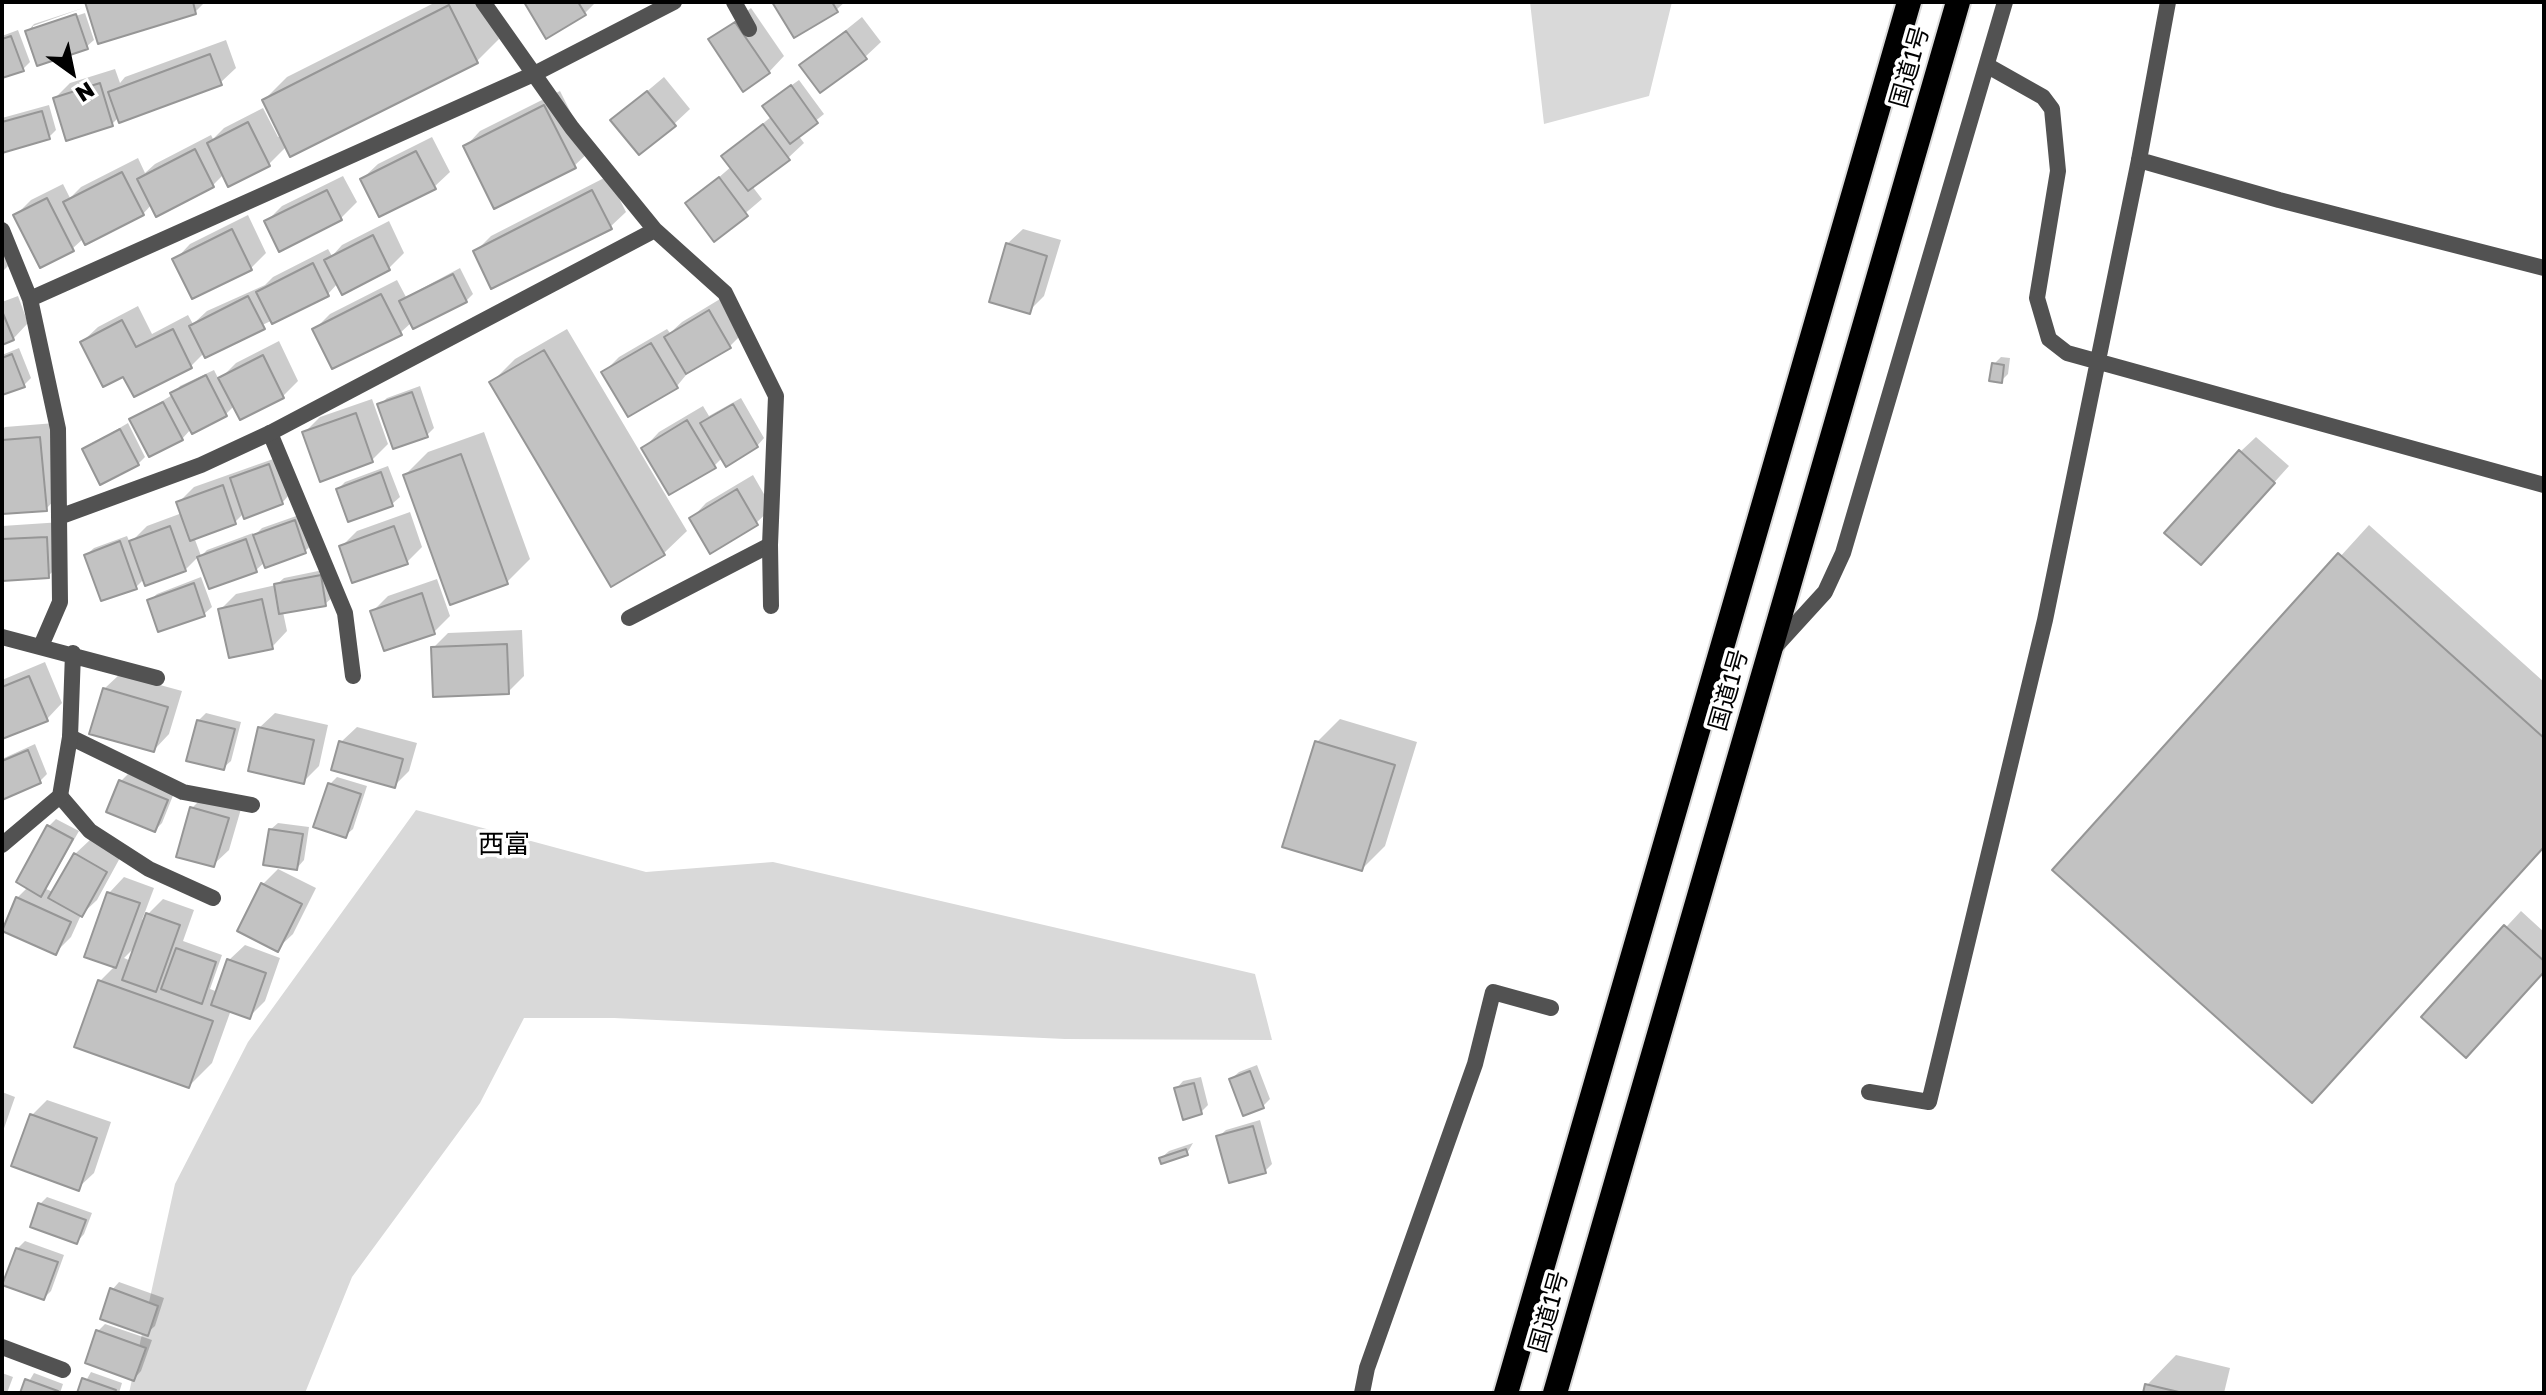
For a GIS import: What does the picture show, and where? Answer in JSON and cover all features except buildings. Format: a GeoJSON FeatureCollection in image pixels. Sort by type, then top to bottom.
{"type":"FeatureCollection","features":[{"type":"Feature","properties":{"kind":"highway","name":"国道1号"},"geometry":{"type":"LineString","coordinates":[[1506,1393],[1909,2]]}},
{"type":"Feature","properties":{"kind":"highway","name":"国道1号"},"geometry":{"type":"LineString","coordinates":[[1555,1393],[1958,2]]}},
{"type":"Feature","properties":{"kind":"street"},"geometry":{"type":"LineString","coordinates":[[483,2],[572,128],[655,230],[725,293],[776,396],[770,545],[771,606]]}},
{"type":"Feature","properties":{"kind":"street"},"geometry":{"type":"LineString","coordinates":[[30,299],[536,73],[674,2]]}},
{"type":"Feature","properties":{"kind":"street"},"geometry":{"type":"LineString","coordinates":[[734,2],[749,29]]}},
{"type":"Feature","properties":{"kind":"street"},"geometry":{"type":"LineString","coordinates":[[1769,653],[1825,592],[1843,553],[2005,2]]}},
{"type":"Feature","properties":{"kind":"street"},"geometry":{"type":"LineString","coordinates":[[1869,1092],[1929,1102],[2045,620],[2168,2]]}},
{"type":"Feature","properties":{"kind":"street"},"geometry":{"type":"LineString","coordinates":[[1988,66],[2043,97],[2052,109],[2058,171],[2037,298],[2049,339],[2067,353],[2544,485]]}},
{"type":"Feature","properties":{"kind":"street"},"geometry":{"type":"LineString","coordinates":[[2139,160],[2279,200],[2544,268]]}},
{"type":"Feature","properties":{"kind":"street"},"geometry":{"type":"LineString","coordinates":[[2,230],[30,299],[58,429],[60,602],[41,646]]}},
{"type":"Feature","properties":{"kind":"street"},"geometry":{"type":"LineString","coordinates":[[59,517],[201,465],[270,433],[655,230]]}},
{"type":"Feature","properties":{"kind":"street"},"geometry":{"type":"LineString","coordinates":[[270,433],[345,613],[353,676]]}},
{"type":"Feature","properties":{"kind":"street"},"geometry":{"type":"LineString","coordinates":[[629,618],[770,545]]}},
{"type":"Feature","properties":{"kind":"street"},"geometry":{"type":"LineString","coordinates":[[2,637],[73,653],[157,678]]}},
{"type":"Feature","properties":{"kind":"street"},"geometry":{"type":"LineString","coordinates":[[2,845],[60,796],[70,737],[73,653]]}},
{"type":"Feature","properties":{"kind":"street"},"geometry":{"type":"LineString","coordinates":[[70,737],[183,792],[252,805]]}},
{"type":"Feature","properties":{"kind":"street"},"geometry":{"type":"LineString","coordinates":[[60,796],[90,831],[149,869],[213,898]]}},
{"type":"Feature","properties":{"kind":"street"},"geometry":{"type":"LineString","coordinates":[[1362,1393],[1367,1368],[1475,1064],[1493,992],[1551,1008]]}},
{"type":"Feature","properties":{"kind":"street"},"geometry":{"type":"LineString","coordinates":[[2,1347],[63,1370]]}},
{"type":"Feature","properties":{"kind":"shaded area"},"geometry":{"type":"Polygon","coordinates":[[[1530,2],[1672,2],[1649,96],[1544,124],[1530,2]]]}},
{"type":"Feature","properties":{"kind":"shaded area"},"geometry":{"type":"Polygon","coordinates":[[[416,810],[646,872],[773,862],[1255,974],[1272,1040],[1065,1039],[614,1018],[524,1018],[480,1103],[352,1277],[305,1393],[129,1393],[175,1184],[248,1042],[416,810]]]}},
{"type":"Feature","properties":{"kind":"district","name":"西富"},"geometry":{"type":"Point","coordinates":[504,845]}}]}
